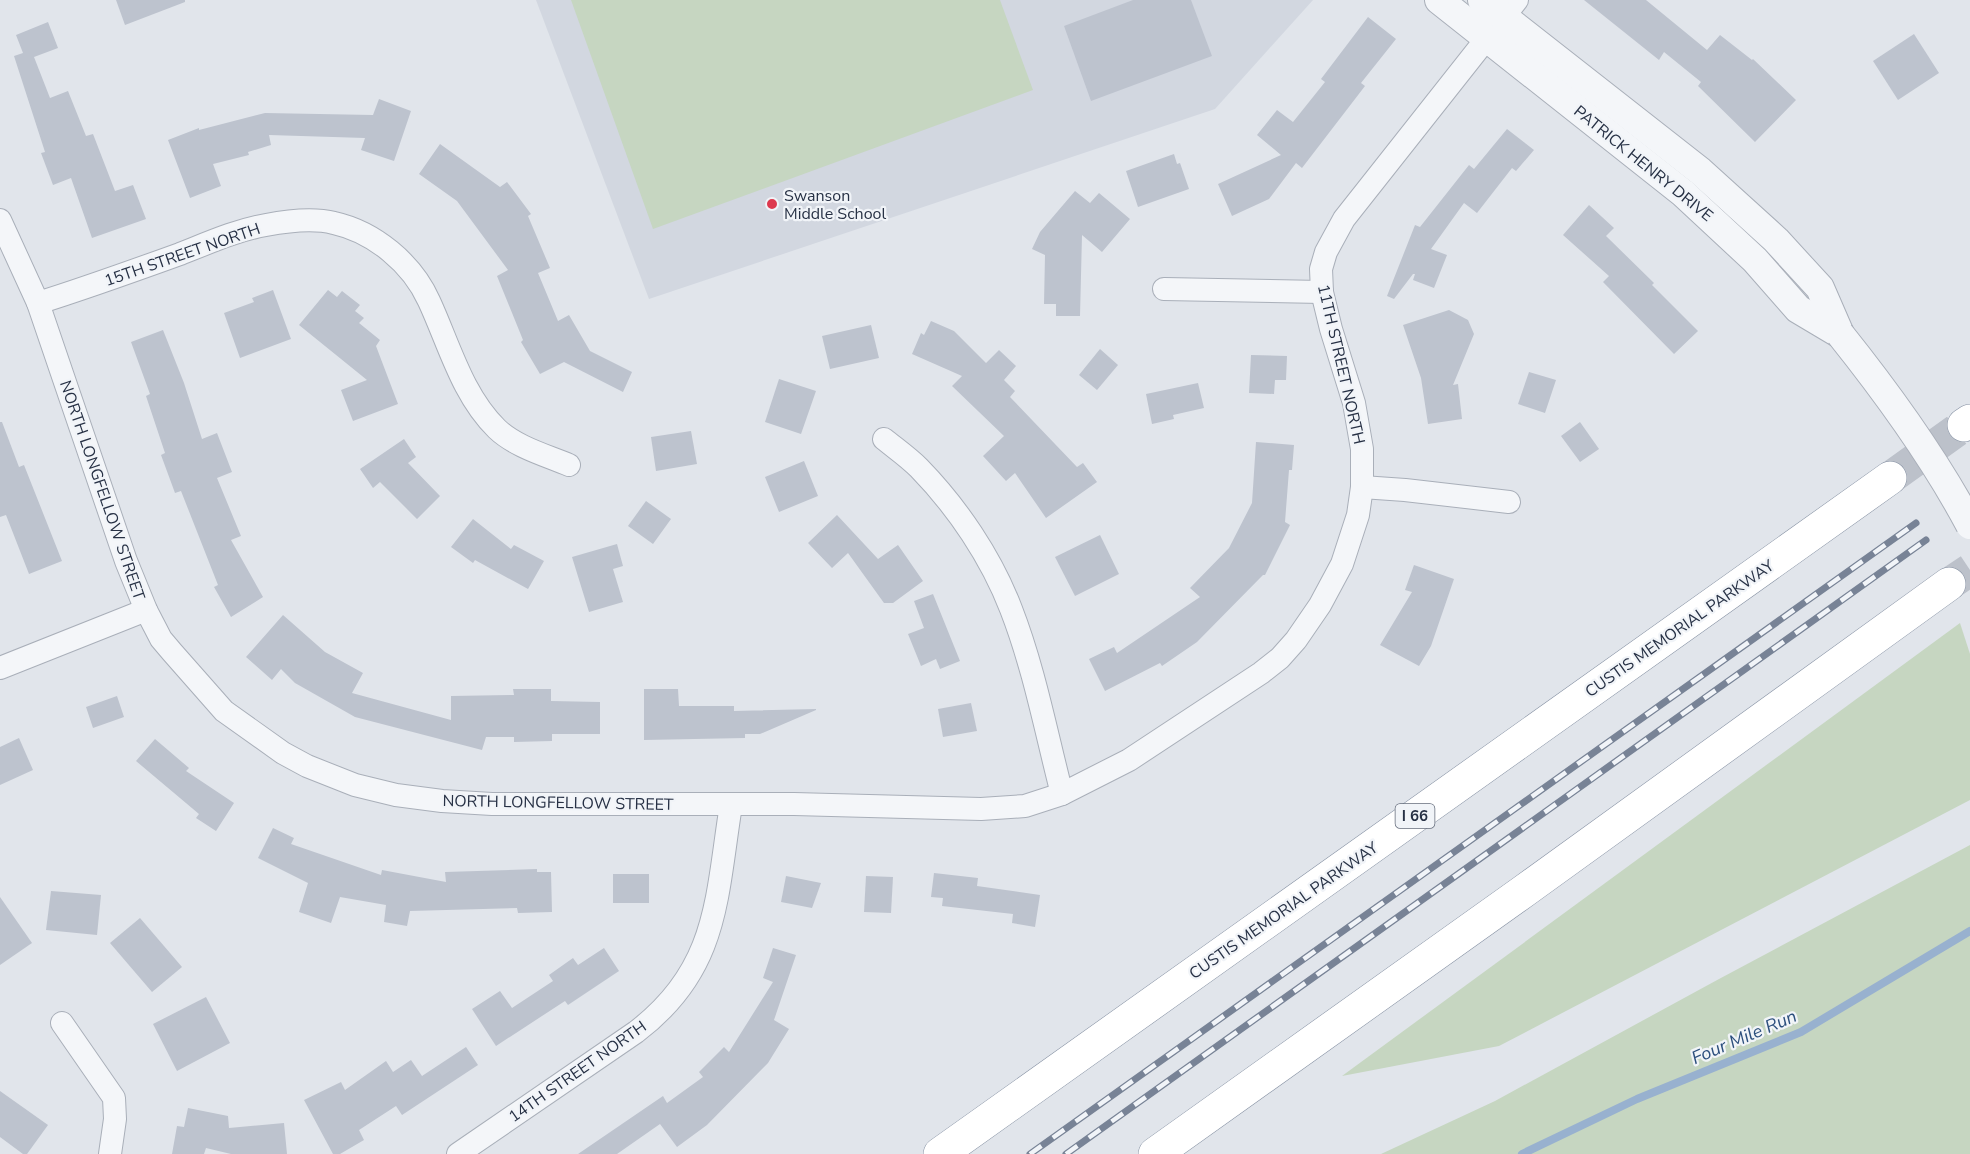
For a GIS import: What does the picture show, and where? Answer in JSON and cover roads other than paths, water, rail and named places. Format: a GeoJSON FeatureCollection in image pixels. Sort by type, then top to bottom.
{"type":"FeatureCollection","features":[{"type":"Feature","properties":{"kind":"highway","name":"CUSTIS MEMORIAL PARKWAY"},"geometry":{"type":"LineString","coordinates":[[940,1154],[1890,478]]}},
{"type":"Feature","properties":{"kind":"highway"},"geometry":{"type":"LineString","coordinates":[[1155,1154],[1949,584]]}},
{"type":"Feature","properties":{"kind":"street","name":"PATRICK HENRY DRIVE"},"geometry":{"type":"LineString","coordinates":[[1439,0],[1497,13],[1683,193],[1720,225],[1755,260],[1798,309],[1840,334],[1903,417],[1970,525]]}},
{"type":"Feature","properties":{"kind":"street","name":"11TH STREET NORTH"},"geometry":{"type":"LineString","coordinates":[[1062,794],[1142,752],[1280,658],[1312,618],[1338,573],[1355,526],[1362,487],[1362,449],[1354,403],[1322,292],[1321,269],[1338,227],[1497,13]]}},
{"type":"Feature","properties":{"kind":"street","name":"NORTH LONGFELLOW STREET"},"geometry":{"type":"LineString","coordinates":[[0,220],[39,303],[126,561],[146,610],[161,639],[224,711],[291,758],[355,785],[396,795],[482,804],[794,804],[1002,809],[1025,806],[1062,794]]}},
{"type":"Feature","properties":{"kind":"street","name":"15TH STREET NORTH"},"geometry":{"type":"LineString","coordinates":[[39,303],[231,235],[266,225],[305,221],[333,222],[369,235],[412,272],[429,299],[474,400],[497,429],[519,444],[569,465]]}},
{"type":"Feature","properties":{"kind":"street"},"geometry":{"type":"LineString","coordinates":[[1164,289],[1322,292]]}},
{"type":"Feature","properties":{"kind":"street"},"geometry":{"type":"LineString","coordinates":[[884,439],[919,469],[957,513],[1000,584],[1019,632],[1032,674],[1062,794]]}},
{"type":"Feature","properties":{"kind":"street"},"geometry":{"type":"LineString","coordinates":[[1362,487],[1509,502]]}},
{"type":"Feature","properties":{"kind":"street"},"geometry":{"type":"LineString","coordinates":[[0,668],[146,610]]}},
{"type":"Feature","properties":{"kind":"street","name":"14TH STREET NORTH"},"geometry":{"type":"LineString","coordinates":[[458,1154],[642,1027],[663,1009],[685,984],[698,961],[710,930],[731,805]]}},
{"type":"Feature","properties":{"kind":"street"},"geometry":{"type":"LineString","coordinates":[[62,1023],[114,1098],[115,1119],[110,1154]]}},
{"type":"Feature","properties":{"kind":"waterway","name":"Four Mile Run"},"geometry":{"type":"LineString","coordinates":[[1522,1154],[1637,1099],[1801,1032],[1970,931]]}},
{"type":"Feature","properties":{"kind":"tunnel"},"geometry":{"type":"LineString","coordinates":[[1890,478],[1964,425]]}},
{"type":"Feature","properties":{"kind":"tunnel"},"geometry":{"type":"LineString","coordinates":[[1949,584],[1970,570]]}},
{"type":"Feature","properties":{"kind":"railway"},"geometry":{"type":"LineString","coordinates":[[1030,1154],[1916,523]]}},
{"type":"Feature","properties":{"kind":"railway"},"geometry":{"type":"LineString","coordinates":[[1066,1154],[1926,540]]}},
{"type":"Feature","properties":{"kind":"place","name":"Swanson Middle School"},"geometry":{"type":"Point","coordinates":[772,204]}}]}
